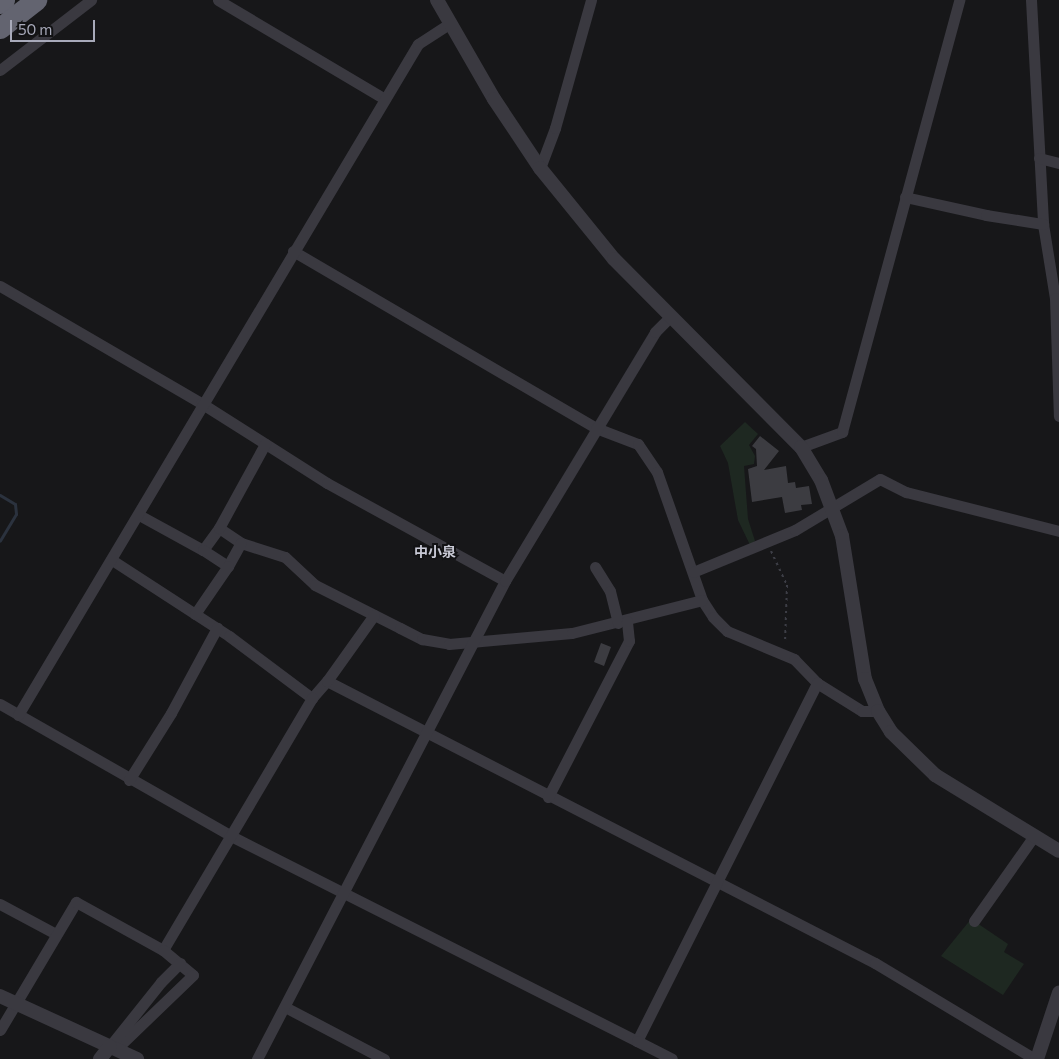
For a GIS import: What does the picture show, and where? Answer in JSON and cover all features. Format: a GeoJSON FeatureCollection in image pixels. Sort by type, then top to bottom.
{"type":"FeatureCollection","features":[{"type":"Feature","properties":{"kind":"highway"},"geometry":{"type":"LineString","coordinates":[[0,3],[4,0]]}},
{"type":"Feature","properties":{"kind":"highway"},"geometry":{"type":"LineString","coordinates":[[0,28],[36,0]]}},
{"type":"Feature","properties":{"kind":"street"},"geometry":{"type":"LineString","coordinates":[[0,70],[91,0]]}},
{"type":"Feature","properties":{"kind":"street"},"geometry":{"type":"LineString","coordinates":[[218,0],[385,99]]}},
{"type":"Feature","properties":{"kind":"street"},"geometry":{"type":"LineString","coordinates":[[437,0],[449,24],[540,168],[614,259],[801,447],[821,480],[842,536],[865,679],[878,711],[891,732],[935,774],[1059,851]]}},
{"type":"Feature","properties":{"kind":"street"},"geometry":{"type":"LineString","coordinates":[[540,168],[555,128],[591,0]]}},
{"type":"Feature","properties":{"kind":"street"},"geometry":{"type":"LineString","coordinates":[[801,447],[842,432],[959,0]]}},
{"type":"Feature","properties":{"kind":"street"},"geometry":{"type":"LineString","coordinates":[[1031,0],[1043,224],[1055,298],[1059,416]]}},
{"type":"Feature","properties":{"kind":"street"},"geometry":{"type":"LineString","coordinates":[[18,715],[139,515],[202,403],[418,44],[449,24]]}},
{"type":"Feature","properties":{"kind":"street"},"geometry":{"type":"LineString","coordinates":[[1039,158],[1059,163]]}},
{"type":"Feature","properties":{"kind":"street"},"geometry":{"type":"LineString","coordinates":[[905,197],[986,215],[1043,224]]}},
{"type":"Feature","properties":{"kind":"street"},"geometry":{"type":"LineString","coordinates":[[293,251],[596,428],[638,444],[656,472],[702,600],[727,631],[794,659],[817,682],[862,711],[878,711]]}},
{"type":"Feature","properties":{"kind":"street"},"geometry":{"type":"LineString","coordinates":[[0,286],[202,403],[326,483],[505,581]]}},
{"type":"Feature","properties":{"kind":"street"},"geometry":{"type":"LineString","coordinates":[[257,1059],[505,581],[655,332],[670,317]]}},
{"type":"Feature","properties":{"kind":"street"},"geometry":{"type":"LineString","coordinates":[[203,550],[219,528],[265,444]]}},
{"type":"Feature","properties":{"kind":"street"},"geometry":{"type":"LineString","coordinates":[[692,572],[795,530],[831,506],[880,479],[906,492],[1059,531]]}},
{"type":"Feature","properties":{"kind":"street"},"geometry":{"type":"LineString","coordinates":[[139,515],[228,566]]}},
{"type":"Feature","properties":{"kind":"street"},"geometry":{"type":"LineString","coordinates":[[219,528],[241,543],[285,558],[315,585],[422,639],[449,644],[572,633],[623,622],[702,600]]}},
{"type":"Feature","properties":{"kind":"street"},"geometry":{"type":"LineString","coordinates":[[195,614],[228,566],[241,543]]}},
{"type":"Feature","properties":{"kind":"street"},"geometry":{"type":"LineString","coordinates":[[112,560],[217,628],[312,698]]}},
{"type":"Feature","properties":{"kind":"street"},"geometry":{"type":"LineString","coordinates":[[548,797],[630,641],[610,591],[595,567]]}},
{"type":"Feature","properties":{"kind":"street"},"geometry":{"type":"LineString","coordinates":[[163,950],[312,698],[327,681],[374,614]]}},
{"type":"Feature","properties":{"kind":"street"},"geometry":{"type":"LineString","coordinates":[[129,780],[171,713],[217,628]]}},
{"type":"Feature","properties":{"kind":"street"},"geometry":{"type":"LineString","coordinates":[[327,681],[425,734],[876,963],[1036,1059],[1059,993]]}},
{"type":"Feature","properties":{"kind":"street"},"geometry":{"type":"LineString","coordinates":[[637,1041],[719,883],[817,682]]}},
{"type":"Feature","properties":{"kind":"street"},"geometry":{"type":"LineString","coordinates":[[0,704],[129,780],[231,836],[342,894],[672,1059]]}},
{"type":"Feature","properties":{"kind":"street"},"geometry":{"type":"LineString","coordinates":[[974,921],[1034,836]]}},
{"type":"Feature","properties":{"kind":"street"},"geometry":{"type":"LineString","coordinates":[[0,1030],[76,902],[163,950],[193,975],[100,1059]]}},
{"type":"Feature","properties":{"kind":"street"},"geometry":{"type":"LineString","coordinates":[[0,904],[56,934]]}},
{"type":"Feature","properties":{"kind":"street"},"geometry":{"type":"LineString","coordinates":[[113,1048],[161,982],[180,963]]}},
{"type":"Feature","properties":{"kind":"street"},"geometry":{"type":"LineString","coordinates":[[0,996],[137,1059]]}},
{"type":"Feature","properties":{"kind":"street"},"geometry":{"type":"LineString","coordinates":[[285,1007],[384,1059]]}},
{"type":"Feature","properties":{"kind":"path"},"geometry":{"type":"LineString","coordinates":[[767,542],[787,586],[784,655]]}},
{"type":"Feature","properties":{"kind":"shaded area"},"geometry":{"type":"Polygon","coordinates":[[[745,422],[758,434],[749,445],[755,456],[754,464],[744,466],[748,519],[755,541],[750,545],[738,520],[728,463],[720,446],[745,422]]]}},
{"type":"Feature","properties":{"kind":"shaded area"},"geometry":{"type":"Polygon","coordinates":[[[971,919],[1008,944],[1004,952],[1024,964],[1003,995],[941,956],[971,919]]]}},
{"type":"Feature","properties":{"kind":"building"},"geometry":{"type":"Polygon","coordinates":[[[760,436],[779,451],[764,470],[786,466],[788,483],[795,482],[796,488],[809,486],[812,504],[801,505],[802,510],[785,513],[782,497],[752,502],[748,469],[757,466],[756,449],[752,446],[760,436]]]}},
{"type":"Feature","properties":{"kind":"building"},"geometry":{"type":"Polygon","coordinates":[[[601,643],[611,647],[604,666],[594,662],[601,643]]]}},
{"type":"Feature","properties":{"kind":"waterway"},"geometry":{"type":"LineString","coordinates":[[0,495],[15,504],[16,514],[0,541]]}},
{"type":"Feature","properties":{"kind":"district","name":"中小泉"},"geometry":{"type":"Point","coordinates":[435,552]}}]}
